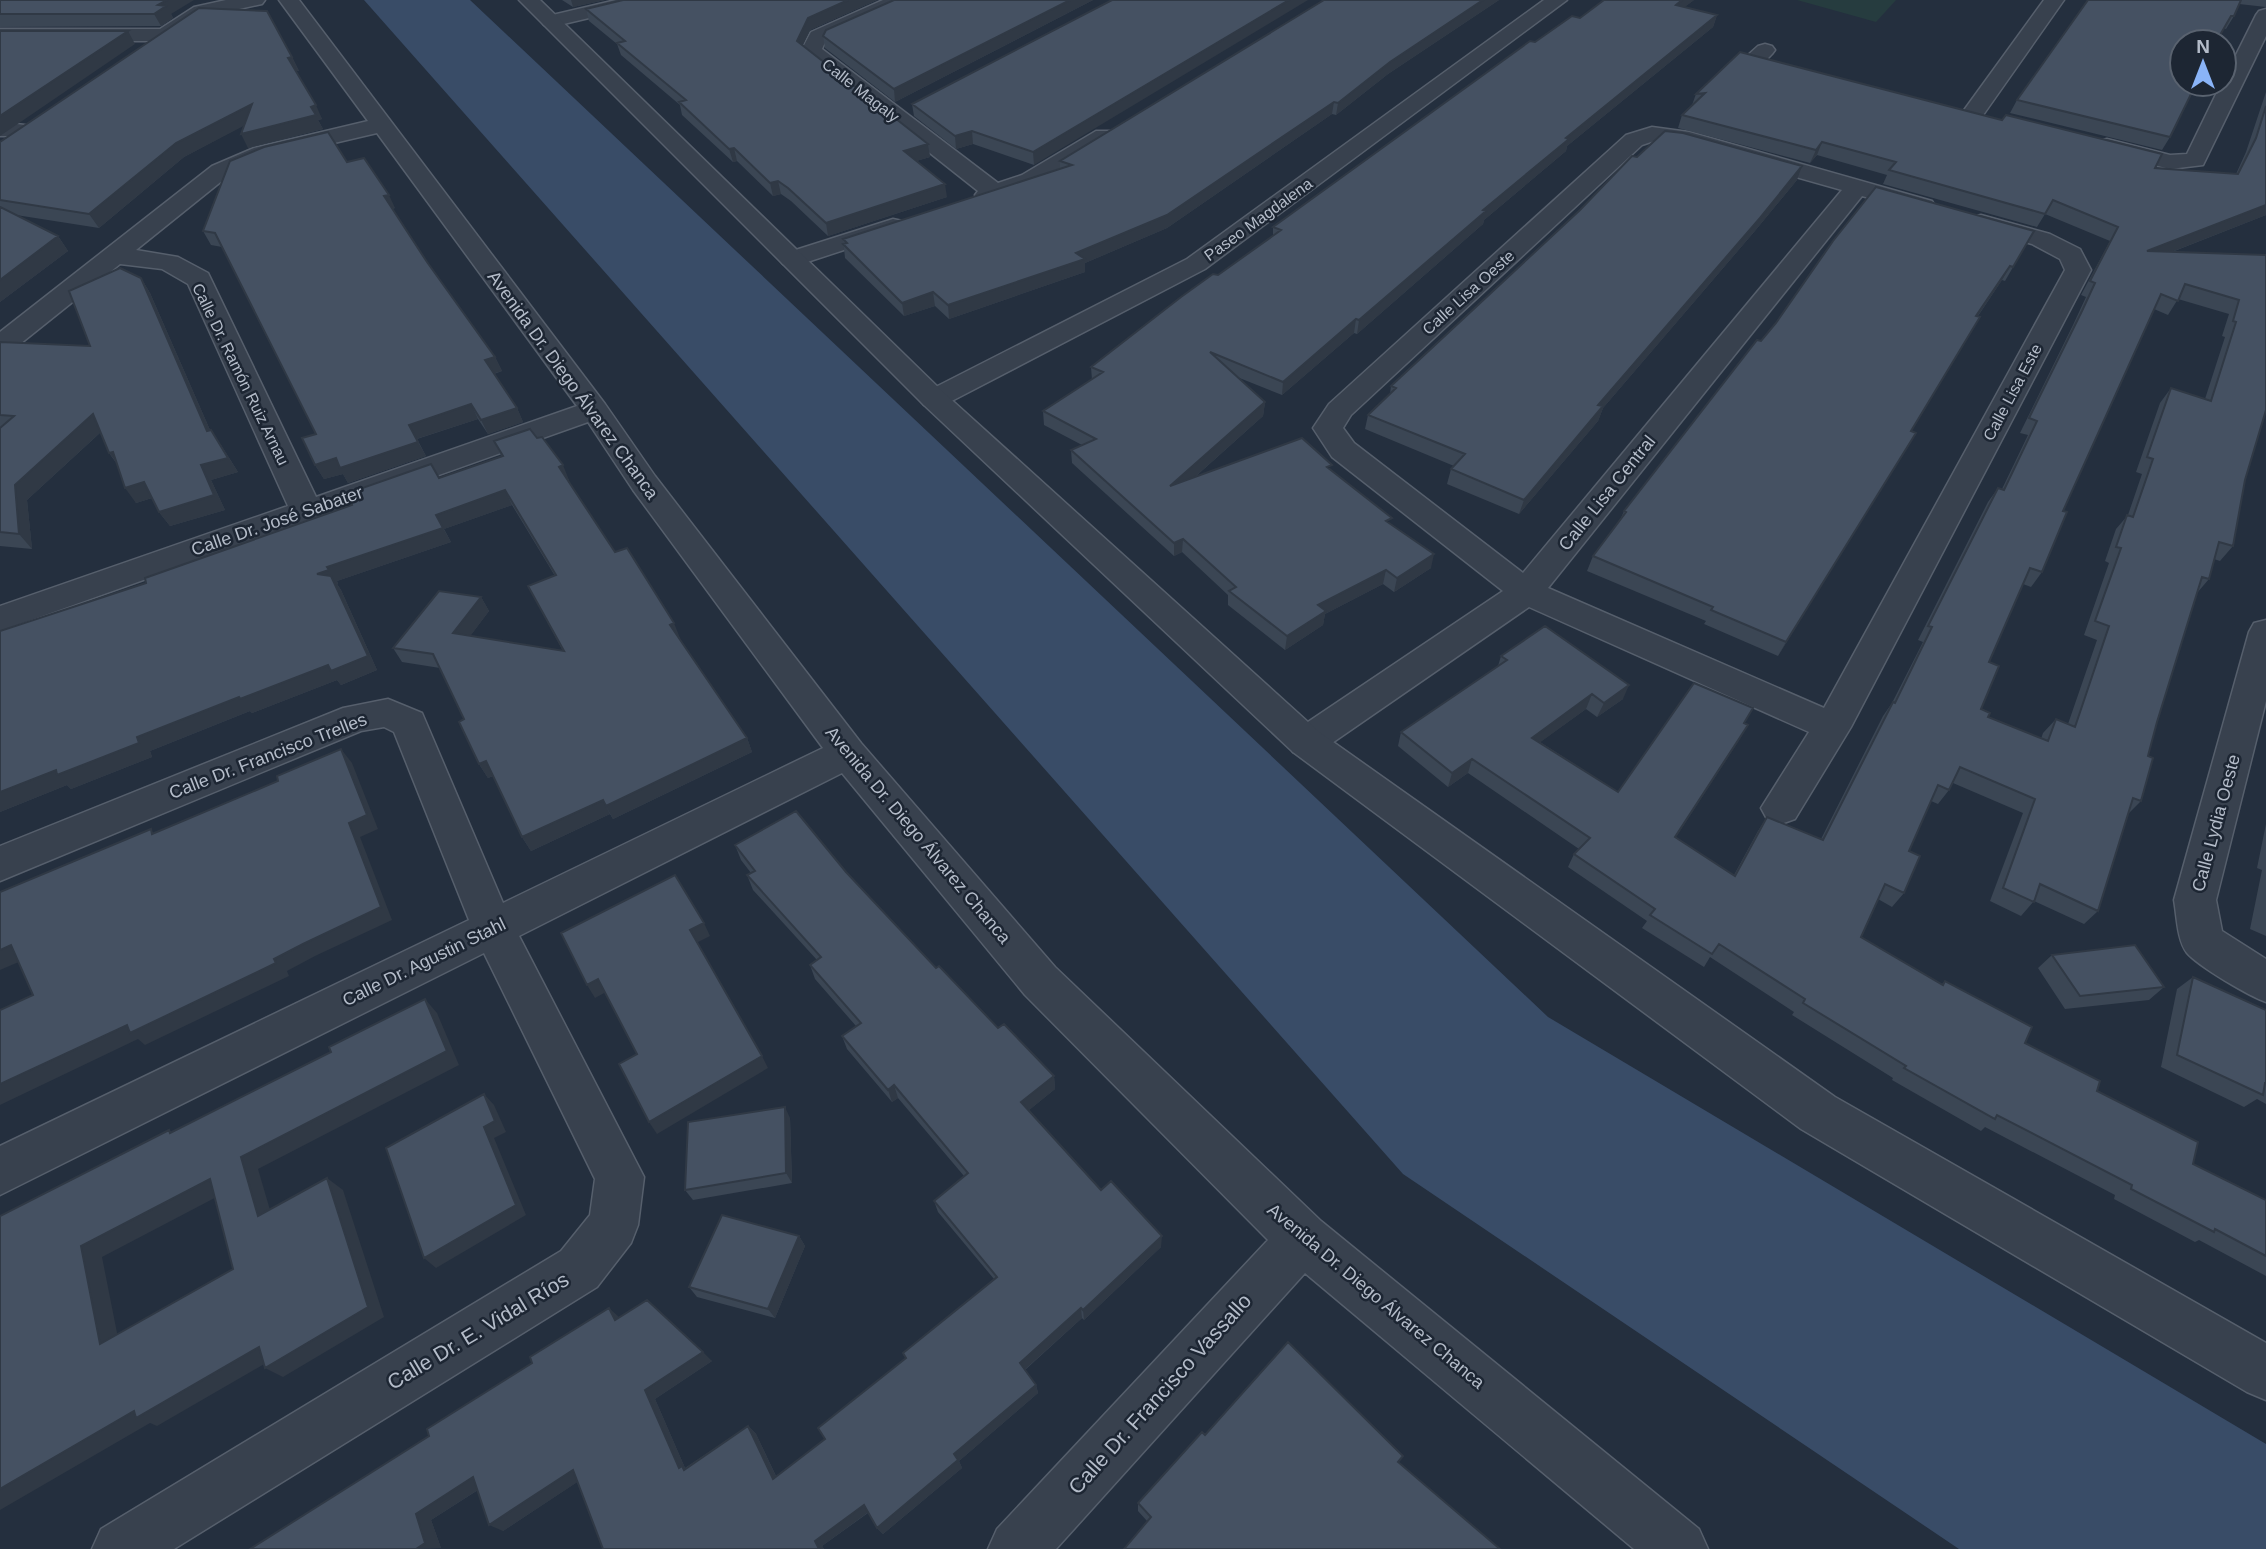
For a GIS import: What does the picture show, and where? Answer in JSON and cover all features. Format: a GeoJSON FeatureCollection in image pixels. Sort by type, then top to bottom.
{"type":"FeatureCollection","features":[{"type":"Feature","properties":{"kind":"street"},"geometry":{"type":"LineString","coordinates":[[131,57],[201,11],[256,0]]}},
{"type":"Feature","properties":{"kind":"street","name":"Avenida Dr. Diego Álvarez Chanca"},"geometry":{"type":"LineString","coordinates":[[289,0],[595,410],[643,482],[848,753],[1040,981],[1303,1239],[1679,1549]]}},
{"type":"Feature","properties":{"kind":"street"},"geometry":{"type":"LineString","coordinates":[[540,10],[641,0]]}},
{"type":"Feature","properties":{"kind":"street","name":"Calle Magaly"},"geometry":{"type":"LineString","coordinates":[[899,0],[818,36],[811,51],[995,193]]}},
{"type":"Feature","properties":{"kind":"street","name":"Paseo Magdalena"},"geometry":{"type":"LineString","coordinates":[[934,399],[1196,264],[1557,0]]}},
{"type":"Feature","properties":{"kind":"street"},"geometry":{"type":"LineString","coordinates":[[1973,113],[2054,0]]}},
{"type":"Feature","properties":{"kind":"street"},"geometry":{"type":"LineString","coordinates":[[540,10],[934,399],[1306,742],[1818,1114],[2266,1373]]}},
{"type":"Feature","properties":{"kind":"street"},"geometry":{"type":"LineString","coordinates":[[2091,142],[2170,162],[2194,160],[2266,15]]}},
{"type":"Feature","properties":{"kind":"street"},"geometry":{"type":"LineString","coordinates":[[0,35],[163,35]]}},
{"type":"Feature","properties":{"kind":"street"},"geometry":{"type":"LineString","coordinates":[[1737,77],[1760,55],[1781,66]]}},
{"type":"Feature","properties":{"kind":"street"},"geometry":{"type":"LineString","coordinates":[[893,114],[917,102]]}},
{"type":"Feature","properties":{"kind":"street"},"geometry":{"type":"LineString","coordinates":[[1947,107],[1999,120]]}},
{"type":"Feature","properties":{"kind":"street"},"geometry":{"type":"LineString","coordinates":[[0,149],[46,116]]}},
{"type":"Feature","properties":{"kind":"street"},"geometry":{"type":"LineString","coordinates":[[969,201],[1030,180],[1125,123]]}},
{"type":"Feature","properties":{"kind":"street"},"geometry":{"type":"LineString","coordinates":[[0,346],[220,171],[262,153],[382,125]]}},
{"type":"Feature","properties":{"kind":"street"},"geometry":{"type":"LineString","coordinates":[[0,130],[25,131]]}},
{"type":"Feature","properties":{"kind":"street","name":"Calle Lisa Oeste"},"geometry":{"type":"LineString","coordinates":[[1526,592],[1343,450],[1328,428],[1339,410],[1634,140],[1652,134],[1681,137],[1857,187]]}},
{"type":"Feature","properties":{"kind":"street","name":"Calle Lisa Central"},"geometry":{"type":"LineString","coordinates":[[1306,742],[1526,592],[1857,187]]}},
{"type":"Feature","properties":{"kind":"street","name":"Calle Lisa Este"},"geometry":{"type":"LineString","coordinates":[[1781,808],[1832,727],[2078,270],[2071,254],[2041,239],[1857,187]]}},
{"type":"Feature","properties":{"kind":"street"},"geometry":{"type":"LineString","coordinates":[[792,259],[918,218]]}},
{"type":"Feature","properties":{"kind":"street","name":"Calle Dr. Ramón Ruiz Arnau"},"geometry":{"type":"LineString","coordinates":[[113,255],[169,262],[199,279],[306,510]]}},
{"type":"Feature","properties":{"kind":"street","name":"Calle Dr. José Sabater"},"geometry":{"type":"LineString","coordinates":[[0,619],[595,410]]}},
{"type":"Feature","properties":{"kind":"street"},"geometry":{"type":"LineString","coordinates":[[1526,592],[1832,727]]}},
{"type":"Feature","properties":{"kind":"street","name":"Calle Lydia Oeste"},"geometry":{"type":"LineString","coordinates":[[2266,632],[2195,900],[2203,942],[2266,984]]}},
{"type":"Feature","properties":{"kind":"street","name":"Calle Dr. Francisco Trelles"},"geometry":{"type":"LineString","coordinates":[[0,864],[356,718],[388,713],[409,723],[493,928]]}},
{"type":"Feature","properties":{"kind":"street","name":"Calle Dr. Agustin Stahl"},"geometry":{"type":"LineString","coordinates":[[0,1171],[848,753]]}},
{"type":"Feature","properties":{"kind":"street","name":"Calle Dr. E. Vidal Ríos"},"geometry":{"type":"LineString","coordinates":[[121,1549],[579,1269],[613,1225],[620,1177],[493,928]]}},
{"type":"Feature","properties":{"kind":"street","name":"Calle Dr. Francisco Vassallo"},"geometry":{"type":"LineString","coordinates":[[1017,1549],[1303,1239]]}},
{"type":"Feature","properties":{"kind":"green space"},"geometry":{"type":"Polygon","coordinates":[[[1797,0],[1896,0],[1876,22],[1797,0]]]}},
{"type":"Feature","properties":{"kind":"water"},"geometry":{"type":"Polygon","coordinates":[[[364,0],[470,0],[1548,1017],[2266,1444],[2266,1549],[1959,1549],[1403,1174],[364,0]]]}},
{"type":"Feature","properties":{"kind":"building"},"geometry":{"type":"Polygon","coordinates":[[[0,0],[167,0],[158,5],[166,6],[154,14],[0,14],[0,0]]]}},
{"type":"Feature","properties":{"kind":"building"},"geometry":{"type":"Polygon","coordinates":[[[623,0],[848,0],[808,18],[797,41],[928,144],[904,151],[945,184],[826,223],[788,188],[778,181],[770,183],[734,148],[729,149],[679,102],[686,100],[617,43],[625,41],[586,9],[623,0]]]}},
{"type":"Feature","properties":{"kind":"building"},"geometry":{"type":"Polygon","coordinates":[[[894,0],[1070,0],[894,89],[823,36],[826,30],[894,0]]]}},
{"type":"Feature","properties":{"kind":"building"},"geometry":{"type":"Polygon","coordinates":[[[1112,0],[1289,0],[1033,152],[972,131],[955,136],[912,104],[1112,0]]]}},
{"type":"Feature","properties":{"kind":"building"},"geometry":{"type":"Polygon","coordinates":[[[1324,0],[1483,0],[1390,62],[1338,103],[1334,102],[1167,215],[1076,253],[1085,259],[948,305],[933,292],[902,303],[843,244],[847,243],[843,239],[1072,165],[1060,161],[1324,0]]]}},
{"type":"Feature","properties":{"kind":"building"},"geometry":{"type":"Polygon","coordinates":[[[1604,0],[1682,0],[1676,5],[1717,15],[1566,138],[1569,139],[1283,382],[1210,352],[1265,402],[1170,486],[1302,438],[1332,465],[1327,467],[1392,518],[1386,521],[1434,554],[1397,578],[1386,570],[1318,605],[1326,611],[1287,636],[1229,591],[1236,587],[1183,539],[1174,543],[1071,450],[1096,439],[1043,411],[1103,372],[1091,367],[1181,297],[1213,274],[1218,275],[1281,230],[1273,227],[1530,41],[1535,42],[1572,16],[1580,18],[1604,0]]]}},
{"type":"Feature","properties":{"kind":"building"},"geometry":{"type":"Polygon","coordinates":[[[2088,0],[2241,0],[2234,16],[2231,16],[2224,28],[2168,28],[2168,98],[2189,98],[2170,137],[2017,100],[2088,0]]]}},
{"type":"Feature","properties":{"kind":"building"},"geometry":{"type":"Polygon","coordinates":[[[199,8],[267,11],[292,57],[288,58],[316,105],[311,107],[316,115],[241,134],[252,104],[176,143],[89,214],[0,200],[0,142],[199,8]]]}},
{"type":"Feature","properties":{"kind":"building"},"geometry":{"type":"Polygon","coordinates":[[[0,31],[128,31],[0,116],[0,31]]]}},
{"type":"Feature","properties":{"kind":"building"},"geometry":{"type":"Polygon","coordinates":[[[1740,52],[2002,120],[2006,115],[2162,154],[2155,168],[2238,174],[2256,138],[2266,106],[2266,205],[2147,251],[2266,255],[2266,410],[2245,480],[2233,546],[2219,542],[2209,579],[2202,577],[2157,722],[2148,756],[2153,758],[2141,801],[2133,798],[2098,911],[2040,884],[2034,902],[2003,888],[2035,799],[1960,767],[1949,790],[1938,785],[1909,851],[1920,856],[1904,893],[1885,884],[1861,937],[1943,985],[1945,981],[2032,1027],[2025,1043],[2100,1081],[2097,1091],[2198,1142],[2193,1164],[2266,1200],[2266,1256],[2131,1189],[2132,1185],[1997,1115],[1995,1119],[1904,1068],[1906,1066],[1803,1003],[1805,999],[1719,944],[1712,954],[1650,915],[1655,909],[1574,854],[1590,838],[1472,759],[1452,773],[1401,732],[1507,660],[1501,656],[1545,626],[1629,685],[1604,703],[1592,694],[1532,738],[1618,792],[1694,683],[1753,708],[1744,723],[1748,725],[1675,837],[1735,876],[1767,817],[1823,840],[1893,702],[1895,703],[1932,627],[1928,626],[1998,488],[2004,490],[2037,421],[2029,418],[2082,311],[2095,283],[2090,281],[2118,227],[2053,200],[2045,214],[1889,170],[1896,162],[1822,142],[1816,150],[1682,115],[1705,93],[1696,94],[1740,52]],[[2185,284],[2178,301],[2161,294],[2063,511],[2067,512],[2042,572],[2030,568],[1989,662],[1999,666],[1981,709],[1990,713],[1988,717],[2048,741],[2056,719],[2075,727],[2109,626],[2095,621],[2121,548],[2116,547],[2127,515],[2133,517],[2153,459],[2147,457],[2171,388],[2211,401],[2236,322],[2233,321],[2239,300],[2185,284]]]}},
{"type":"Feature","properties":{"kind":"building"},"geometry":{"type":"Polygon","coordinates":[[[1665,131],[1683,133],[1802,166],[1598,405],[1603,406],[1524,500],[1451,469],[1465,454],[1368,415],[1396,388],[1391,386],[1580,210],[1632,156],[1637,157],[1665,131]]]}},
{"type":"Feature","properties":{"kind":"building"},"geometry":{"type":"Polygon","coordinates":[[[328,132],[347,162],[364,158],[389,195],[384,196],[427,262],[495,357],[485,360],[517,408],[481,420],[471,404],[409,425],[418,442],[340,468],[336,458],[315,465],[302,438],[316,434],[215,233],[203,231],[230,161],[264,147],[328,132]]]}},
{"type":"Feature","properties":{"kind":"building"},"geometry":{"type":"Polygon","coordinates":[[[1876,187],[2034,231],[2013,267],[2010,266],[1976,316],[1980,317],[1911,431],[1916,433],[1786,642],[1711,610],[1713,607],[1593,556],[1626,512],[1624,511],[1757,340],[1761,341],[1776,323],[1833,241],[1876,187]]]}},
{"type":"Feature","properties":{"kind":"building"},"geometry":{"type":"Polygon","coordinates":[[[0,207],[58,236],[0,280],[0,207]]]}},
{"type":"Feature","properties":{"kind":"building"},"geometry":{"type":"Polygon","coordinates":[[[120,268],[141,278],[207,431],[211,430],[228,458],[201,465],[214,495],[159,512],[144,482],[125,488],[113,452],[109,453],[93,414],[15,485],[19,534],[0,532],[0,428],[14,416],[0,415],[0,342],[90,346],[69,291],[120,268]]]}},
{"type":"Feature","properties":{"kind":"building"},"geometry":{"type":"Polygon","coordinates":[[[530,429],[537,438],[542,437],[563,465],[559,467],[615,552],[627,548],[674,623],[670,625],[747,738],[606,806],[603,800],[522,837],[486,761],[479,764],[459,722],[464,719],[433,654],[393,648],[439,591],[481,597],[453,633],[564,651],[528,586],[556,575],[505,490],[436,515],[443,528],[327,567],[329,570],[317,574],[331,576],[368,656],[331,671],[328,665],[240,699],[239,697],[137,737],[139,743],[57,775],[56,770],[0,792],[0,631],[146,583],[145,578],[352,505],[348,493],[431,464],[439,478],[503,456],[494,441],[530,429]]]}},
{"type":"Feature","properties":{"kind":"building"},"geometry":{"type":"Polygon","coordinates":[[[341,749],[367,815],[349,823],[381,907],[274,959],[276,963],[130,1033],[127,1025],[0,1084],[0,1010],[33,995],[11,945],[0,950],[0,892],[151,829],[152,834],[278,781],[277,776],[341,749]]]}},
{"type":"Feature","properties":{"kind":"building"},"geometry":{"type":"Polygon","coordinates":[[[796,811],[846,872],[936,968],[939,966],[998,1028],[1004,1024],[1054,1076],[1021,1102],[1101,1190],[1111,1181],[1162,1236],[1083,1310],[1081,1308],[1020,1363],[1036,1385],[954,1454],[958,1460],[877,1528],[864,1505],[815,1541],[819,1549],[603,1549],[573,1470],[489,1525],[473,1477],[416,1514],[425,1543],[416,1549],[250,1549],[429,1436],[427,1429],[532,1363],[530,1357],[609,1308],[615,1320],[647,1300],[703,1352],[645,1390],[679,1468],[682,1466],[684,1470],[748,1426],[773,1479],[825,1439],[818,1428],[906,1358],[903,1353],[997,1277],[934,1201],[968,1173],[894,1085],[888,1090],[842,1036],[861,1023],[810,965],[821,957],[747,875],[755,871],[735,845],[796,811]]]}},
{"type":"Feature","properties":{"kind":"building"},"geometry":{"type":"Polygon","coordinates":[[[675,875],[704,923],[690,930],[762,1056],[649,1122],[619,1064],[637,1054],[598,979],[587,985],[561,933],[675,875]]]}},
{"type":"Feature","properties":{"kind":"building"},"geometry":{"type":"Polygon","coordinates":[[[2135,945],[2164,987],[2080,996],[2052,955],[2135,945]]]}},
{"type":"Feature","properties":{"kind":"building"},"geometry":{"type":"Polygon","coordinates":[[[2193,977],[2266,1010],[2266,1083],[2263,1095],[2177,1055],[2193,977]]]}},
{"type":"Feature","properties":{"kind":"building"},"geometry":{"type":"Polygon","coordinates":[[[425,999],[447,1051],[241,1157],[258,1216],[327,1178],[368,1307],[265,1368],[259,1347],[136,1418],[134,1411],[0,1489],[0,1216],[331,1052],[329,1047],[425,999]],[[210,1179],[81,1246],[100,1344],[233,1269],[210,1179]]]}},
{"type":"Feature","properties":{"kind":"building"},"geometry":{"type":"Polygon","coordinates":[[[484,1094],[495,1121],[484,1127],[516,1205],[424,1258],[386,1148],[484,1094]]]}},
{"type":"Feature","properties":{"kind":"building"},"geometry":{"type":"Polygon","coordinates":[[[785,1107],[786,1173],[685,1190],[688,1122],[785,1107]]]}},
{"type":"Feature","properties":{"kind":"building"},"geometry":{"type":"Polygon","coordinates":[[[722,1215],[799,1236],[768,1309],[689,1287],[722,1215]]]}},
{"type":"Feature","properties":{"kind":"building"},"geometry":{"type":"Polygon","coordinates":[[[1288,1342],[1403,1456],[1398,1462],[1500,1549],[1124,1549],[1151,1517],[1138,1503],[1202,1432],[1205,1435],[1288,1342]]]}}]}
